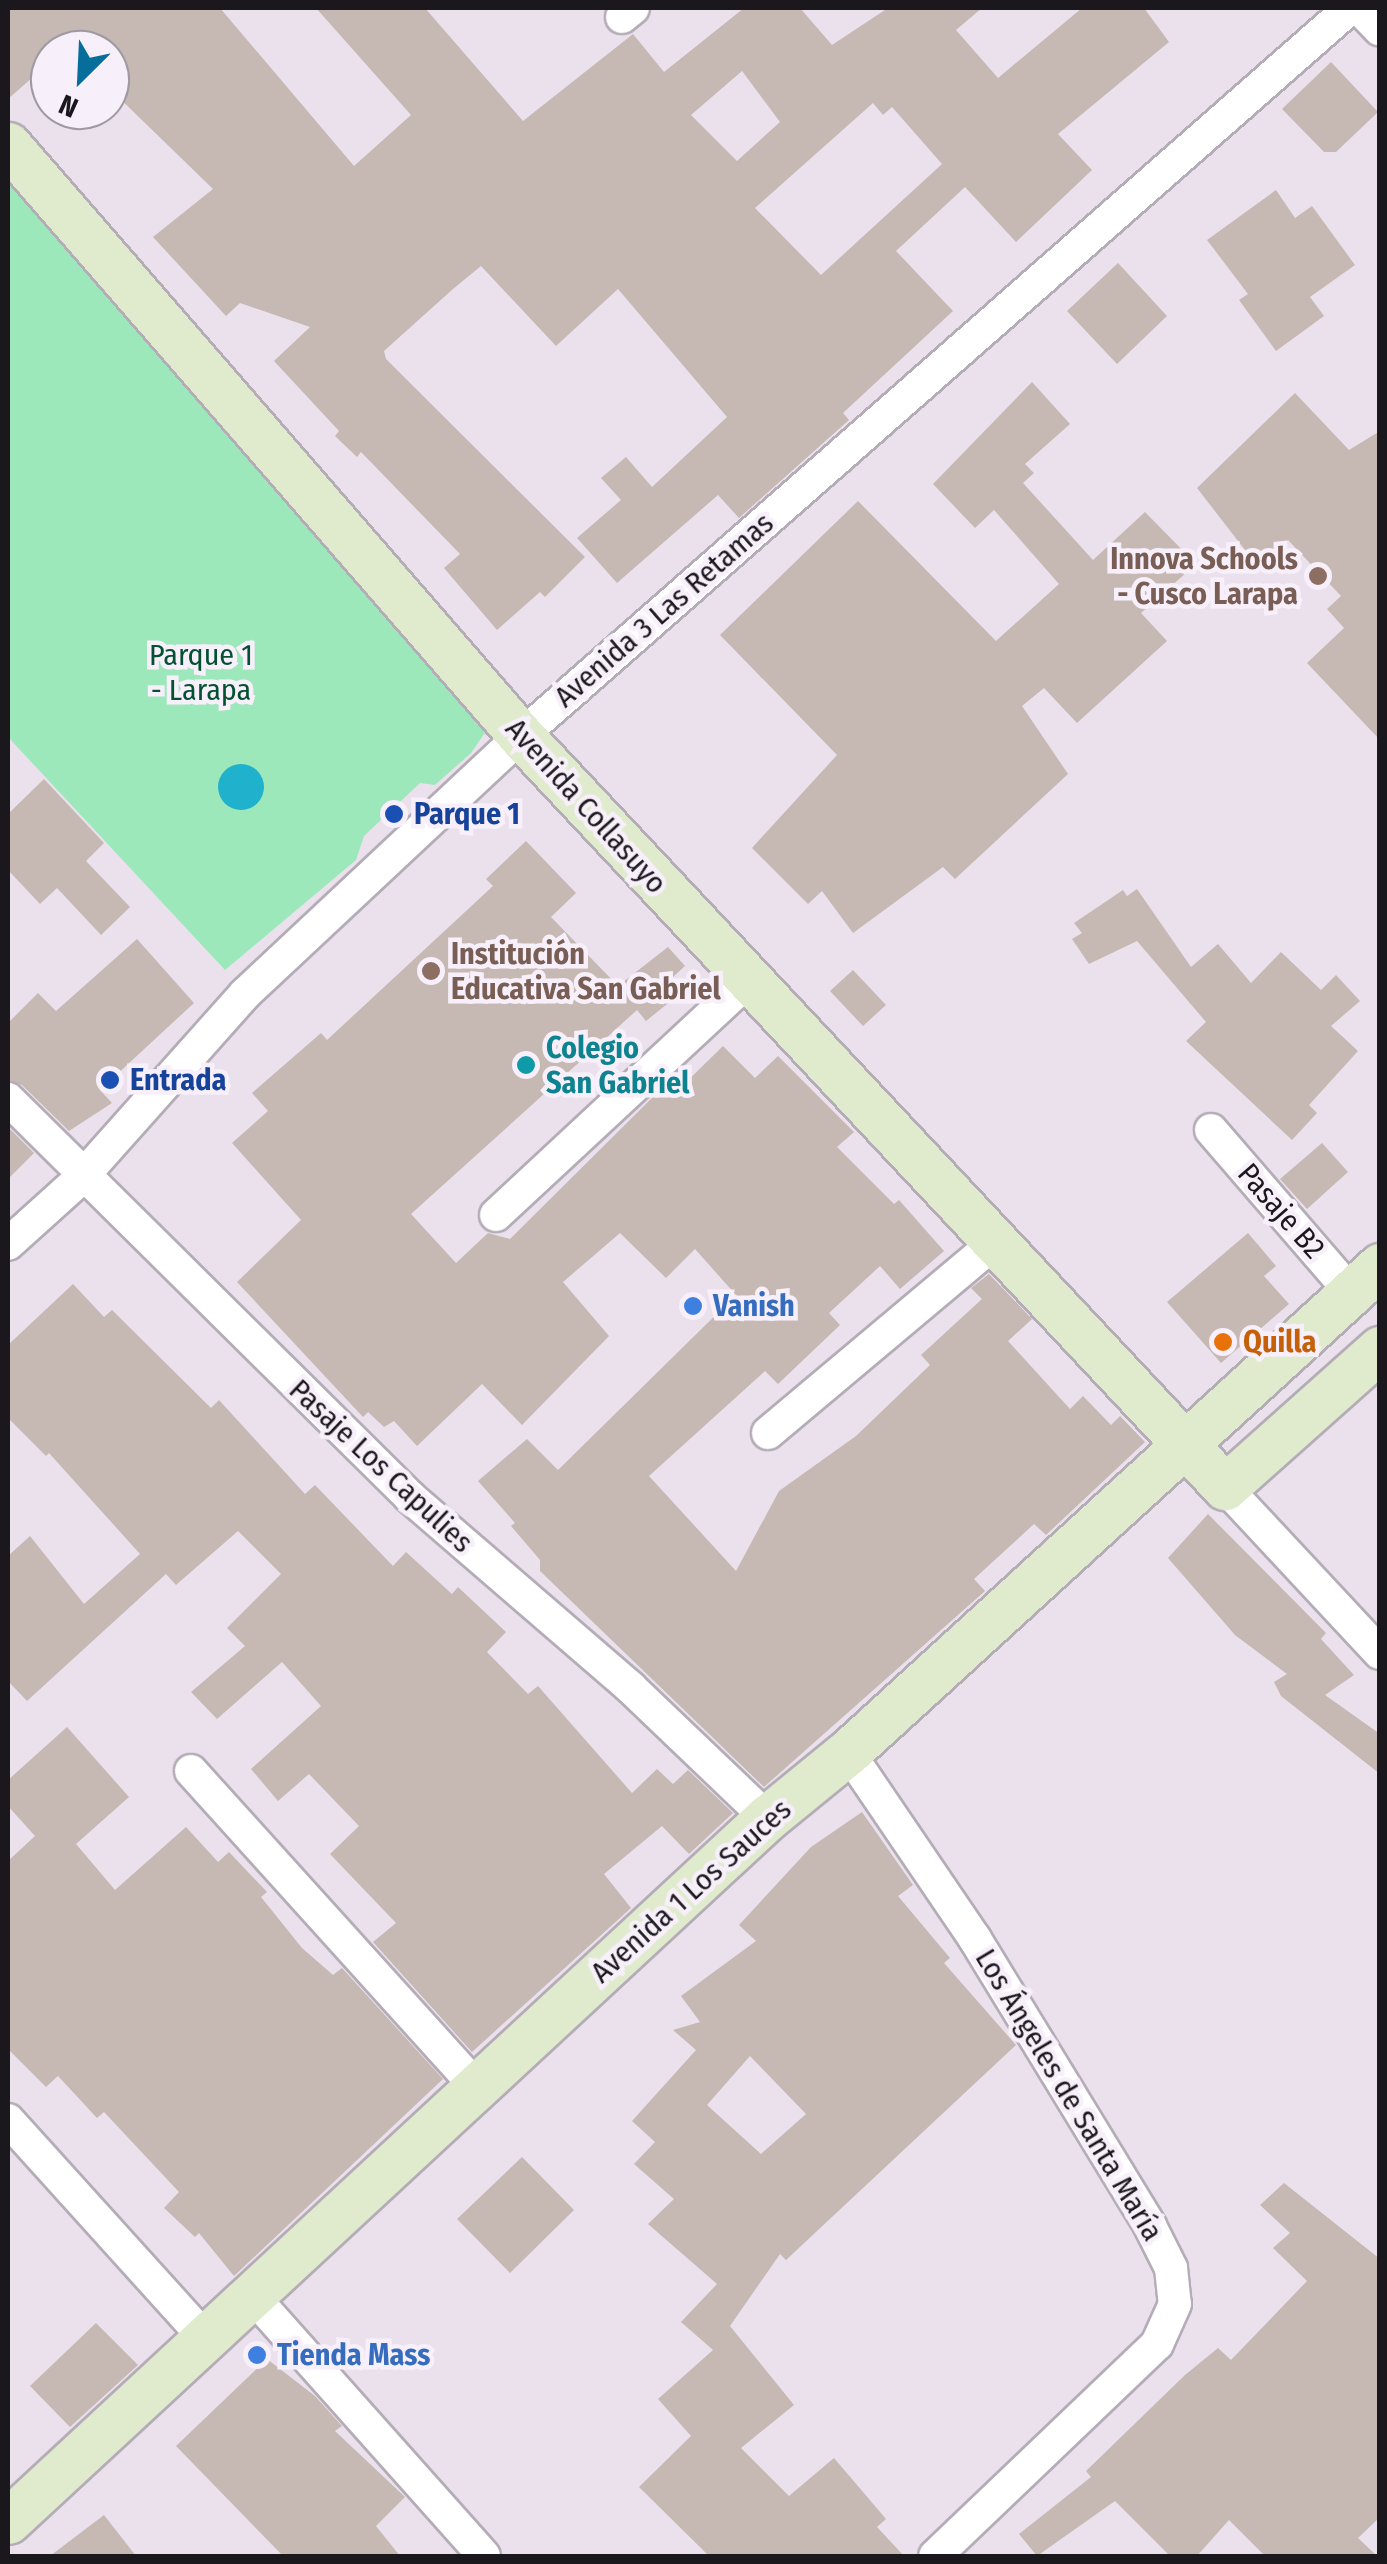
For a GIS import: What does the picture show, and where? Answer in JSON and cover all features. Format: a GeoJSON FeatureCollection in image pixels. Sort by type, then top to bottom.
{"type":"FeatureCollection","features":[{"type":"Feature","properties":{"kind":"street","name":"Avenida 3 Las Retamas"},"geometry":{"type":"LineString","coordinates":[[8,1244],[80,1178],[245,994],[521,736],[1350,8]]}},
{"type":"Feature","properties":{"kind":"street"},"geometry":{"type":"LineString","coordinates":[[1359,8],[1380,30]]}},
{"type":"Feature","properties":{"kind":"street","name":"Avenida Collasuyo"},"geometry":{"type":"LineString","coordinates":[[8,144],[521,736],[747,982],[999,1239],[1225,1487]]}},
{"type":"Feature","properties":{"kind":"street"},"geometry":{"type":"LineString","coordinates":[[496,1215],[747,982]]}},
{"type":"Feature","properties":{"kind":"street","name":"Pasaje Los Capulies"},"geometry":{"type":"LineString","coordinates":[[8,1100],[80,1178],[410,1497],[630,1687],[768,1818]]}},
{"type":"Feature","properties":{"kind":"street","name":"Pasaje B2"},"geometry":{"type":"LineString","coordinates":[[1211,1130],[1365,1279]]}},
{"type":"Feature","properties":{"kind":"street"},"geometry":{"type":"LineString","coordinates":[[768,1433],[999,1239]]}},
{"type":"Feature","properties":{"kind":"street","name":"Avenida 1 Los Sauces"},"geometry":{"type":"LineString","coordinates":[[8,2521],[250,2292],[768,1818],[848,1752],[1187,1446],[1365,1279]]}},
{"type":"Feature","properties":{"kind":"street"},"geometry":{"type":"LineString","coordinates":[[1380,1349],[1225,1487],[1380,1652]]}},
{"type":"Feature","properties":{"kind":"street","name":"Los Ángeles de Santa María"},"geometry":{"type":"LineString","coordinates":[[848,1752],[975,1938],[1150,2226],[1170,2268],[1174,2304],[1157,2344],[936,2556]]}},
{"type":"Feature","properties":{"kind":"street"},"geometry":{"type":"LineString","coordinates":[[192,1771],[477,2087]]}},
{"type":"Feature","properties":{"kind":"street"},"geometry":{"type":"LineString","coordinates":[[8,2120],[204,2337]]}},
{"type":"Feature","properties":{"kind":"street"},"geometry":{"type":"LineString","coordinates":[[250,2292],[484,2556]]}},
{"type":"Feature","properties":{"kind":"green space","name":"Parque 1 - Larapa"},"geometry":{"type":"Polygon","coordinates":[[[8,180],[491,724],[471,753],[435,785],[420,783],[364,836],[356,860],[225,970],[8,737],[8,180]]]}},
{"type":"Feature","properties":{"kind":"water"},"geometry":{"type":"Polygon","coordinates":[[[241,764],[257,771],[264,787],[257,803],[241,810],[225,803],[218,787],[225,771],[241,764]]]}},
{"type":"Feature","properties":{"kind":"building"},"geometry":{"type":"Polygon","coordinates":[[[8,8],[220,8],[354,166],[411,115],[316,8],[425,8],[523,121],[633,34],[664,72],[744,8],[800,8],[832,45],[888,8],[982,8],[956,30],[998,78],[1082,8],[1144,8],[1169,42],[1058,134],[1092,170],[1016,242],[965,187],[896,251],[953,311],[843,413],[849,420],[739,518],[718,495],[617,583],[577,538],[621,500],[601,478],[626,457],[652,487],[727,417],[618,289],[556,346],[481,266],[453,289],[384,351],[386,359],[585,557],[545,597],[540,592],[497,630],[444,568],[460,554],[361,452],[357,457],[335,436],[339,431],[274,361],[310,327],[240,303],[226,316],[153,237],[213,189],[130,108],[130,30],[30,30],[30,80],[8,99],[8,8]],[[742,71],[691,115],[737,161],[780,122],[742,71]],[[873,103],[755,208],[821,275],[942,164],[892,107],[883,115],[873,103]]]}},
{"type":"Feature","properties":{"kind":"building"},"geometry":{"type":"Polygon","coordinates":[[[1331,62],[1378,112],[1336,152],[1324,152],[1282,109],[1331,62]]]}},
{"type":"Feature","properties":{"kind":"building"},"geometry":{"type":"Polygon","coordinates":[[[1276,190],[1295,218],[1312,206],[1355,265],[1310,297],[1324,316],[1276,351],[1239,300],[1248,294],[1207,240],[1276,190]]]}},
{"type":"Feature","properties":{"kind":"building"},"geometry":{"type":"Polygon","coordinates":[[[1118,263],[1167,316],[1117,364],[1067,311],[1118,263]]]}},
{"type":"Feature","properties":{"kind":"building"},"geometry":{"type":"Polygon","coordinates":[[[1032,382],[1070,424],[1025,464],[1034,473],[1023,483],[1093,560],[1145,512],[1196,564],[1141,613],[1167,641],[1077,723],[1044,688],[1022,706],[1068,774],[955,879],[943,867],[853,933],[822,891],[808,904],[752,848],[837,755],[720,635],[858,501],[996,641],[1059,584],[994,510],[975,528],[933,484],[1032,382]]]}},
{"type":"Feature","properties":{"kind":"building"},"geometry":{"type":"Polygon","coordinates":[[[1295,393],[1349,450],[1380,431],[1380,740],[1307,663],[1344,628],[1327,609],[1341,596],[1288,540],[1259,568],[1197,488],[1295,393]]]}},
{"type":"Feature","properties":{"kind":"building"},"geometry":{"type":"Polygon","coordinates":[[[44,779],[104,843],[86,861],[130,907],[101,935],[57,888],[40,904],[8,870],[8,814],[44,779]]]}},
{"type":"Feature","properties":{"kind":"building"},"geometry":{"type":"Polygon","coordinates":[[[526,841],[576,893],[551,917],[618,986],[668,947],[685,966],[662,987],[672,1000],[646,1021],[637,1010],[411,1214],[456,1263],[488,1233],[510,1239],[663,1087],[672,1096],[723,1046],[755,1078],[778,1056],[854,1132],[837,1147],[894,1204],[899,1200],[944,1251],[900,1289],[880,1266],[829,1313],[840,1325],[778,1384],[765,1371],[649,1476],[736,1571],[779,1491],[856,1436],[930,1365],[921,1355],[982,1299],[971,1288],[989,1274],[1032,1319],[1008,1341],[1070,1409],[1083,1396],[1111,1425],[1120,1416],[1145,1442],[1046,1535],[1034,1524],[974,1579],[985,1591],[764,1787],[540,1571],[540,1560],[511,1526],[515,1523],[478,1481],[527,1439],[558,1470],[736,1295],[695,1249],[666,1278],[620,1233],[563,1282],[609,1336],[522,1425],[482,1384],[417,1446],[394,1421],[384,1427],[368,1412],[363,1417],[237,1282],[301,1220],[232,1143],[268,1111],[252,1093],[321,1033],[327,1040],[493,886],[486,879],[526,841]]]}},
{"type":"Feature","properties":{"kind":"building"},"geometry":{"type":"Polygon","coordinates":[[[1137,889],[1191,967],[1218,944],[1251,983],[1281,952],[1321,990],[1336,975],[1360,1001],[1331,1026],[1358,1051],[1309,1105],[1317,1113],[1292,1140],[1186,1041],[1206,1022],[1137,941],[1089,964],[1072,939],[1082,933],[1074,923],[1123,890],[1127,896],[1137,889]]]}},
{"type":"Feature","properties":{"kind":"building"},"geometry":{"type":"Polygon","coordinates":[[[137,939],[194,1003],[100,1090],[112,1103],[69,1131],[22,1085],[8,1080],[8,1023],[38,993],[56,1011],[137,939]]]}},
{"type":"Feature","properties":{"kind":"building"},"geometry":{"type":"Polygon","coordinates":[[[853,970],[886,1005],[863,1026],[830,991],[853,970]]]}},
{"type":"Feature","properties":{"kind":"building"},"geometry":{"type":"Polygon","coordinates":[[[8,1127],[34,1153],[8,1179],[8,1127]]]}},
{"type":"Feature","properties":{"kind":"building"},"geometry":{"type":"Polygon","coordinates":[[[1322,1143],[1348,1172],[1307,1209],[1280,1179],[1322,1143]]]}},
{"type":"Feature","properties":{"kind":"building"},"geometry":{"type":"Polygon","coordinates":[[[1248,1233],[1276,1266],[1264,1276],[1289,1304],[1221,1363],[1167,1302],[1248,1233]]]}},
{"type":"Feature","properties":{"kind":"building"},"geometry":{"type":"Polygon","coordinates":[[[73,1284],[104,1317],[112,1310],[211,1408],[219,1400],[305,1494],[315,1485],[393,1566],[406,1552],[452,1594],[458,1587],[506,1632],[487,1652],[528,1694],[538,1686],[632,1793],[657,1769],[673,1784],[688,1770],[733,1813],[689,1854],[662,1826],[604,1874],[631,1908],[472,2052],[373,1942],[396,1923],[330,1854],[359,1826],[309,1774],[278,1801],[251,1769],[321,1706],[282,1662],[217,1719],[191,1692],[245,1646],[227,1628],[281,1574],[238,1531],[176,1585],[166,1574],[27,1701],[8,1681],[8,1556],[30,1536],[84,1604],[140,1554],[49,1453],[46,1456],[8,1418],[8,1345],[73,1284]]]}},
{"type":"Feature","properties":{"kind":"building"},"geometry":{"type":"Polygon","coordinates":[[[1208,1514],[1326,1633],[1321,1639],[1354,1675],[1325,1695],[1380,1734],[1380,1774],[1281,1696],[1274,1682],[1287,1674],[1235,1635],[1168,1558],[1208,1514]]]}},
{"type":"Feature","properties":{"kind":"building"},"geometry":{"type":"Polygon","coordinates":[[[67,1727],[129,1797],[76,1844],[115,1890],[186,1827],[218,1862],[229,1852],[267,1892],[261,1897],[302,1948],[333,1975],[342,1968],[443,2079],[234,2276],[199,2233],[195,2237],[164,2208],[179,2192],[104,2112],[97,2118],[58,2076],[46,2087],[8,2049],[8,1861],[35,1836],[8,1806],[8,1780],[67,1727]]]}},
{"type":"Feature","properties":{"kind":"building"},"geometry":{"type":"Polygon","coordinates":[[[862,1812],[913,1885],[898,1896],[950,1958],[944,1963],[1016,2045],[786,2260],[780,2254],[730,2326],[794,2405],[741,2448],[789,2496],[834,2458],[886,2519],[877,2527],[904,2556],[709,2556],[639,2487],[691,2436],[658,2399],[713,2350],[681,2322],[717,2284],[648,2224],[674,2199],[634,2164],[655,2142],[632,2121],[696,2050],[673,2030],[700,2022],[681,1996],[756,1941],[739,1925],[811,1847],[862,1812]],[[750,2056],[707,2105],[761,2154],[806,2114],[750,2056]]]}},
{"type":"Feature","properties":{"kind":"building"},"geometry":{"type":"Polygon","coordinates":[[[522,2157],[574,2210],[510,2273],[457,2219],[522,2157]]]}},
{"type":"Feature","properties":{"kind":"building"},"geometry":{"type":"Polygon","coordinates":[[[1284,2183],[1380,2259],[1380,2517],[1358,2538],[1377,2556],[1265,2556],[1229,2520],[1197,2556],[1170,2556],[1115,2501],[1037,2556],[1019,2534],[1091,2477],[1086,2471],[1185,2375],[1218,2348],[1231,2360],[1307,2281],[1273,2248],[1290,2233],[1260,2205],[1284,2183]]]}},
{"type":"Feature","properties":{"kind":"building"},"geometry":{"type":"Polygon","coordinates":[[[96,2323],[138,2365],[70,2427],[30,2386],[96,2323]]]}},
{"type":"Feature","properties":{"kind":"building"},"geometry":{"type":"Polygon","coordinates":[[[267,2359],[315,2396],[342,2426],[335,2431],[405,2497],[376,2526],[400,2556],[283,2556],[176,2446],[267,2359]]]}},
{"type":"Feature","properties":{"kind":"building"},"geometry":{"type":"Polygon","coordinates":[[[104,2515],[136,2556],[50,2556],[104,2515]]]}},
{"type":"Feature","properties":{"kind":"place","name":"Innova Schools - Cusco Larapa"},"geometry":{"type":"Point","coordinates":[1318,576]}},
{"type":"Feature","properties":{"kind":"place","name":"Parque 1"},"geometry":{"type":"Point","coordinates":[394,814]}},
{"type":"Feature","properties":{"kind":"place","name":"Institución Educativa San Gabriel"},"geometry":{"type":"Point","coordinates":[431,971]}},
{"type":"Feature","properties":{"kind":"place","name":"Colegio San Gabriel"},"geometry":{"type":"Point","coordinates":[526,1065]}},
{"type":"Feature","properties":{"kind":"place","name":"Entrada"},"geometry":{"type":"Point","coordinates":[110,1080]}},
{"type":"Feature","properties":{"kind":"place","name":"Vanish"},"geometry":{"type":"Point","coordinates":[693,1306]}},
{"type":"Feature","properties":{"kind":"place","name":"Quilla"},"geometry":{"type":"Point","coordinates":[1223,1342]}},
{"type":"Feature","properties":{"kind":"place","name":"Tienda Mass"},"geometry":{"type":"Point","coordinates":[257,2355]}}]}
